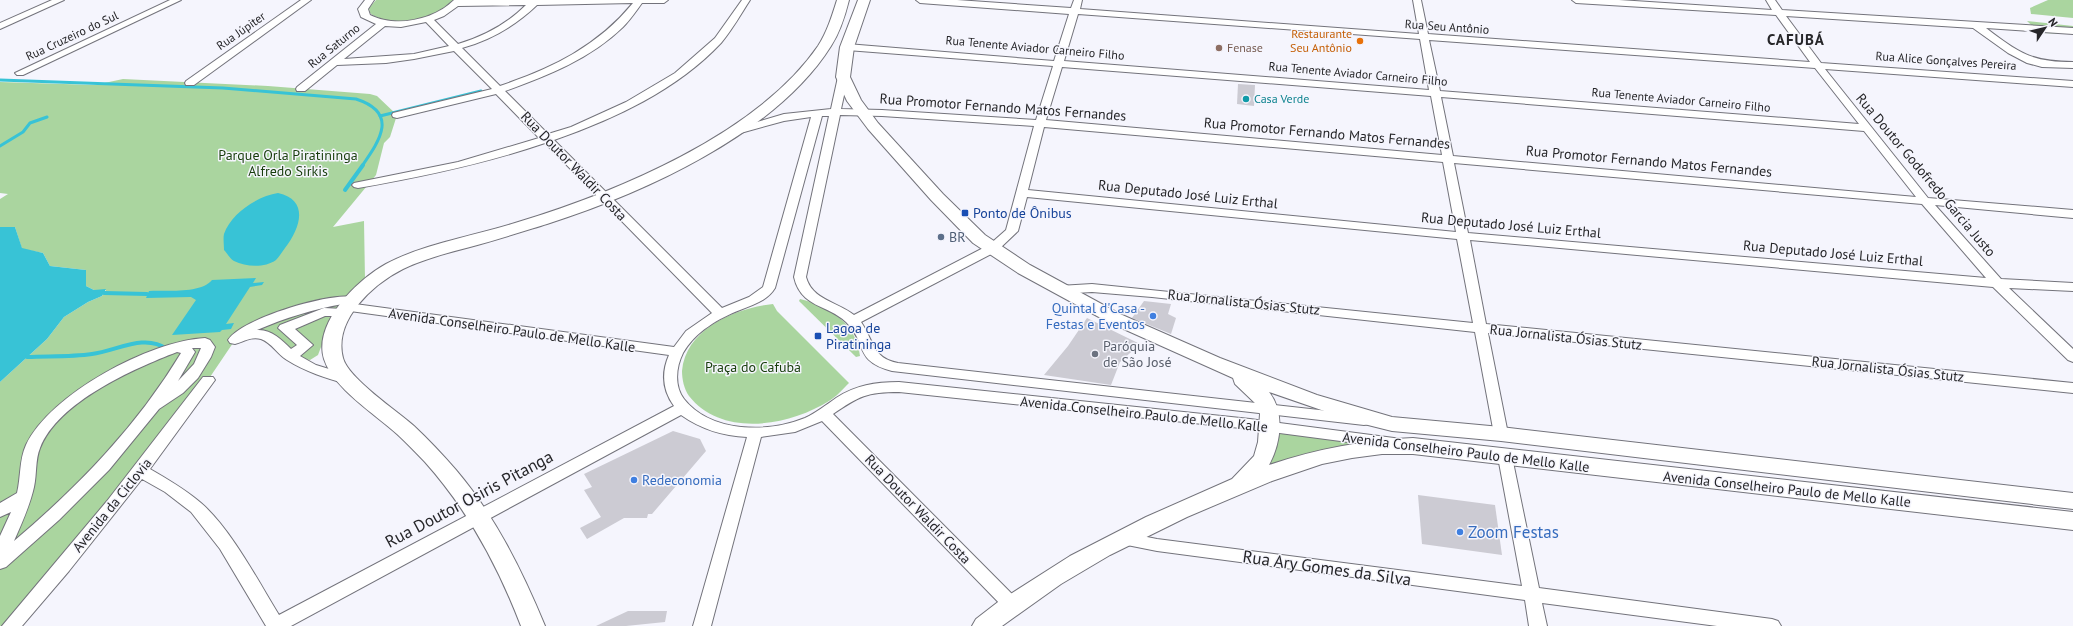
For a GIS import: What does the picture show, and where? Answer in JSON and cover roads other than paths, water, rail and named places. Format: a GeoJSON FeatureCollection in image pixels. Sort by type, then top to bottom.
{"type":"FeatureCollection","features":[{"type":"Feature","properties":{"kind":"main road"},"geometry":{"type":"LineString","coordinates":[[533,626],[513,578],[478,516],[439,463],[412,436],[347,379],[334,360],[332,350],[336,327],[348,307],[364,287],[390,269],[414,258],[537,222],[606,199],[656,176],[728,135],[780,95],[822,50],[834,25],[843,0]]}},
{"type":"Feature","properties":{"kind":"main road"},"geometry":{"type":"LineString","coordinates":[[864,0],[847,47],[843,77],[854,101],[889,145],[937,197],[979,239],[1059,290],[1121,321],[1213,363],[1310,400],[1392,424]]}},
{"type":"Feature","properties":{"kind":"main road"},"geometry":{"type":"LineString","coordinates":[[1213,363],[1250,385],[1262,398],[1269,418],[1268,447],[1264,458],[1256,468],[1234,486]]}},
{"type":"Feature","properties":{"kind":"main road","name":"Avenida Conselheiro Paulo de Mello Kalle"},"geometry":{"type":"LineString","coordinates":[[1392,424],[1501,434],[2073,501]]}},
{"type":"Feature","properties":{"kind":"main road"},"geometry":{"type":"LineString","coordinates":[[984,626],[1011,604],[1043,583],[1121,538],[1234,486],[1307,460],[1342,451],[1385,445],[1413,446]]}},
{"type":"Feature","properties":{"kind":"main road","name":"Avenida Conselheiro Paulo de Mello Kalle"},"geometry":{"type":"LineString","coordinates":[[1413,446],[2073,522]]}},
{"type":"Feature","properties":{"kind":"street"},"geometry":{"type":"LineString","coordinates":[[0,26],[60,0]]}},
{"type":"Feature","properties":{"kind":"street","name":"Rua Cruzeiro do Sul"},"geometry":{"type":"LineString","coordinates":[[20,73],[178,0]]}},
{"type":"Feature","properties":{"kind":"street","name":"Rua Júpiter"},"geometry":{"type":"LineString","coordinates":[[190,83],[307,0]]}},
{"type":"Feature","properties":{"kind":"street"},"geometry":{"type":"LineString","coordinates":[[370,0],[364,6],[364,15],[373,21],[383,23],[402,23],[428,19],[445,12],[458,2],[664,0]]}},
{"type":"Feature","properties":{"kind":"street"},"geometry":{"type":"LineString","coordinates":[[397,115],[442,106],[500,90],[556,66],[598,42],[626,19],[640,0]]}},
{"type":"Feature","properties":{"kind":"street"},"geometry":{"type":"LineString","coordinates":[[358,185],[453,167],[548,139],[601,118],[634,102],[687,68],[724,35],[739,16],[746,0]]}},
{"type":"Feature","properties":{"kind":"street","name":"Rua Seu Antônio"},"geometry":{"type":"LineString","coordinates":[[920,0],[1818,66]]}},
{"type":"Feature","properties":{"kind":"street"},"geometry":{"type":"LineString","coordinates":[[843,77],[800,277],[804,291],[809,296],[835,308],[853,321],[993,248],[1012,231],[1040,123],[1078,0]]}},
{"type":"Feature","properties":{"kind":"street"},"geometry":{"type":"LineString","coordinates":[[1417,0],[1501,434]]}},
{"type":"Feature","properties":{"kind":"street"},"geometry":{"type":"LineString","coordinates":[[1576,0],[1780,14],[2073,31]]}},
{"type":"Feature","properties":{"kind":"street","name":"Rua Doutor Godofredo Garcia Justo"},"geometry":{"type":"LineString","coordinates":[[1770,0],[1866,128],[1925,200],[1997,283],[2073,357]]}},
{"type":"Feature","properties":{"kind":"street"},"geometry":{"type":"LineString","coordinates":[[334,62],[365,62],[402,59],[457,47],[502,28],[523,14],[536,1]]}},
{"type":"Feature","properties":{"kind":"street","name":"Rua Doutor Waldir Costa"},"geometry":{"type":"LineString","coordinates":[[428,19],[500,90],[720,314]]}},
{"type":"Feature","properties":{"kind":"street","name":"Rua Saturno"},"geometry":{"type":"LineString","coordinates":[[301,89],[383,23]]}},
{"type":"Feature","properties":{"kind":"street"},"geometry":{"type":"LineString","coordinates":[[1977,26],[2027,61],[2057,65],[2073,65]]}},
{"type":"Feature","properties":{"kind":"street","name":"Rua Tenente Aviador Carneiro Filho"},"geometry":{"type":"LineString","coordinates":[[847,47],[1866,128]]}},
{"type":"Feature","properties":{"kind":"street","name":"Rua Alice Gonçalves Pereira"},"geometry":{"type":"LineString","coordinates":[[1818,66],[2073,84]]}},
{"type":"Feature","properties":{"kind":"street","name":"Rua Promotor Fernando Matos Fernandes"},"geometry":{"type":"LineString","coordinates":[[728,135],[752,125],[817,114],[863,112],[1040,123],[2073,214]]}},
{"type":"Feature","properties":{"kind":"street"},"geometry":{"type":"LineString","coordinates":[[683,408],[674,395],[671,382],[672,365],[677,352],[690,334],[720,314],[760,297],[766,291],[771,282],[817,114]]}},
{"type":"Feature","properties":{"kind":"street","name":"Rua Deputado José Luiz Erthal"},"geometry":{"type":"LineString","coordinates":[[1022,193],[1462,236],[1997,283],[2073,287]]}},
{"type":"Feature","properties":{"kind":"street","name":"Rua Jornalista Ósias Stutz"},"geometry":{"type":"LineString","coordinates":[[1059,290],[1092,288],[1152,292],[1480,328],[2073,388]]}},
{"type":"Feature","properties":{"kind":"street","name":"Avenida Conselheiro Paulo de Mello Kalle"},"geometry":{"type":"LineString","coordinates":[[301,313],[322,308],[339,300],[348,307],[677,352]]}},
{"type":"Feature","properties":{"kind":"street"},"geometry":{"type":"LineString","coordinates":[[290,356],[306,345],[285,328],[301,313]]}},
{"type":"Feature","properties":{"kind":"street"},"geometry":{"type":"LineString","coordinates":[[301,313],[265,322],[246,331],[235,340],[250,333],[262,334],[272,339],[290,356],[311,368],[347,379]]}},
{"type":"Feature","properties":{"kind":"street","name":"Avenida Conselheiro Paulo de Mello Kalle"},"geometry":{"type":"LineString","coordinates":[[853,321],[861,331],[869,354],[872,358],[888,365],[1269,418],[1413,446]]}},
{"type":"Feature","properties":{"kind":"street"},"geometry":{"type":"LineString","coordinates":[[265,322],[272,339]]}},
{"type":"Feature","properties":{"kind":"street"},"geometry":{"type":"LineString","coordinates":[[272,339],[290,332]]}},
{"type":"Feature","properties":{"kind":"street"},"geometry":{"type":"LineString","coordinates":[[0,553],[16,520],[26,485],[28,460],[43,428],[63,408],[105,380],[135,364],[198,342],[205,343],[208,347],[206,353],[184,385],[152,407]]}},
{"type":"Feature","properties":{"kind":"street"},"geometry":{"type":"LineString","coordinates":[[0,562],[52,517],[123,445],[179,369],[188,352],[186,349],[178,348]]}},
{"type":"Feature","properties":{"kind":"street"},"geometry":{"type":"LineString","coordinates":[[179,369],[206,353]]}},
{"type":"Feature","properties":{"kind":"street","name":"Avenida da Ciclovia"},"geometry":{"type":"LineString","coordinates":[[11,626],[47,586],[141,471],[208,380]]}},
{"type":"Feature","properties":{"kind":"street","name":"Avenida Conselheiro Paulo de Mello Kalle"},"geometry":{"type":"LineString","coordinates":[[683,408],[700,421],[720,429],[755,433],[793,427],[824,414],[859,392],[871,388],[899,387],[1269,418],[1392,424]]}},
{"type":"Feature","properties":{"kind":"street","name":"Rua Doutor Osiris Pitanga"},"geometry":{"type":"LineString","coordinates":[[276,626],[478,516],[683,408]]}},
{"type":"Feature","properties":{"kind":"street","name":"Rua Doutor Waldir Costa"},"geometry":{"type":"LineString","coordinates":[[824,414],[1011,604]]}},
{"type":"Feature","properties":{"kind":"street"},"geometry":{"type":"LineString","coordinates":[[702,626],[755,433]]}},
{"type":"Feature","properties":{"kind":"street"},"geometry":{"type":"LineString","coordinates":[[1505,457],[1538,626]]}},
{"type":"Feature","properties":{"kind":"street"},"geometry":{"type":"LineString","coordinates":[[141,471],[170,488],[196,508],[226,544],[276,626]]}},
{"type":"Feature","properties":{"kind":"street"},"geometry":{"type":"LineString","coordinates":[[0,511],[23,498]]}},
{"type":"Feature","properties":{"kind":"street","name":"Rua Ary Gomes da Silva"},"geometry":{"type":"LineString","coordinates":[[1121,538],[1158,545],[1532,596],[1772,626]]}},
{"type":"Feature","properties":{"kind":"water"},"geometry":{"type":"Polygon","coordinates":[[[278,193],[295,202],[298,208],[298,224],[290,240],[276,260],[272,263],[255,266],[239,263],[233,260],[224,250],[224,234],[228,226],[246,207],[262,198],[278,193]]]}},
{"type":"Feature","properties":{"kind":"water"},"geometry":{"type":"Polygon","coordinates":[[[0,227],[15,227],[22,248],[43,253],[50,266],[86,270],[86,286],[94,290],[106,289],[102,296],[88,302],[64,317],[47,339],[0,382],[0,227]]]}},
{"type":"Feature","properties":{"kind":"water"},"geometry":{"type":"Polygon","coordinates":[[[256,278],[253,283],[264,282],[262,285],[250,287],[226,324],[234,323],[231,329],[222,330],[220,332],[172,335],[196,300],[191,297],[146,298],[149,291],[192,289],[207,284],[212,280],[256,278]]]}},
{"type":"Feature","properties":{"kind":"waterway"},"geometry":{"type":"LineString","coordinates":[[0,80],[223,88],[356,99],[369,105],[378,112],[380,116]]}},
{"type":"Feature","properties":{"kind":"waterway"},"geometry":{"type":"LineString","coordinates":[[380,116],[481,91]]}},
{"type":"Feature","properties":{"kind":"waterway"},"geometry":{"type":"LineString","coordinates":[[362,166],[375,147],[379,137],[382,128],[382,119],[380,116]]}},
{"type":"Feature","properties":{"kind":"waterway"},"geometry":{"type":"LineString","coordinates":[[0,146],[23,132],[30,123],[47,117]]}},
{"type":"Feature","properties":{"kind":"waterway"},"geometry":{"type":"LineString","coordinates":[[345,190],[363,165]]}},
{"type":"Feature","properties":{"kind":"waterway"},"geometry":{"type":"LineString","coordinates":[[104,293],[147,294]]}},
{"type":"Feature","properties":{"kind":"waterway"},"geometry":{"type":"LineString","coordinates":[[27,357],[92,354],[130,344],[140,343],[158,344],[167,349]]}},
{"type":"Feature","properties":{"kind":"place","name":"Restaurante Seu Antônio"},"geometry":{"type":"Point","coordinates":[1360,41]}},
{"type":"Feature","properties":{"kind":"place","name":"Fenase"},"geometry":{"type":"Point","coordinates":[1219,48]}},
{"type":"Feature","properties":{"kind":"place","name":"Casa Verde"},"geometry":{"type":"Point","coordinates":[1246,99]}},
{"type":"Feature","properties":{"kind":"place","name":"Ponto de Ônibus"},"geometry":{"type":"Point","coordinates":[965,213]}},
{"type":"Feature","properties":{"kind":"place","name":"BR"},"geometry":{"type":"Point","coordinates":[941,237]}},
{"type":"Feature","properties":{"kind":"place","name":"Quintal d'Casa - Festas e Eventos"},"geometry":{"type":"Point","coordinates":[1153,316]}},
{"type":"Feature","properties":{"kind":"place","name":"Lagoa de Piratininga"},"geometry":{"type":"Point","coordinates":[818,336]}},
{"type":"Feature","properties":{"kind":"place","name":"Paróquia de São José"},"geometry":{"type":"Point","coordinates":[1095,354]}},
{"type":"Feature","properties":{"kind":"place","name":"Redeconomia"},"geometry":{"type":"Point","coordinates":[634,480]}},
{"type":"Feature","properties":{"kind":"place","name":"Zoom Festas"},"geometry":{"type":"Point","coordinates":[1460,532]}},
{"type":"Feature","properties":{"kind":"district","name":"CAFUBÁ"},"geometry":{"type":"Point","coordinates":[1796,40]}},
{"type":"Feature","properties":{"kind":"park label","name":"Parque Orla Piratininga Alfredo Sirkis"},"geometry":{"type":"Point","coordinates":[288,164]}},
{"type":"Feature","properties":{"kind":"park label","name":"Praça do Cafubá"},"geometry":{"type":"Point","coordinates":[753,367]}}]}
